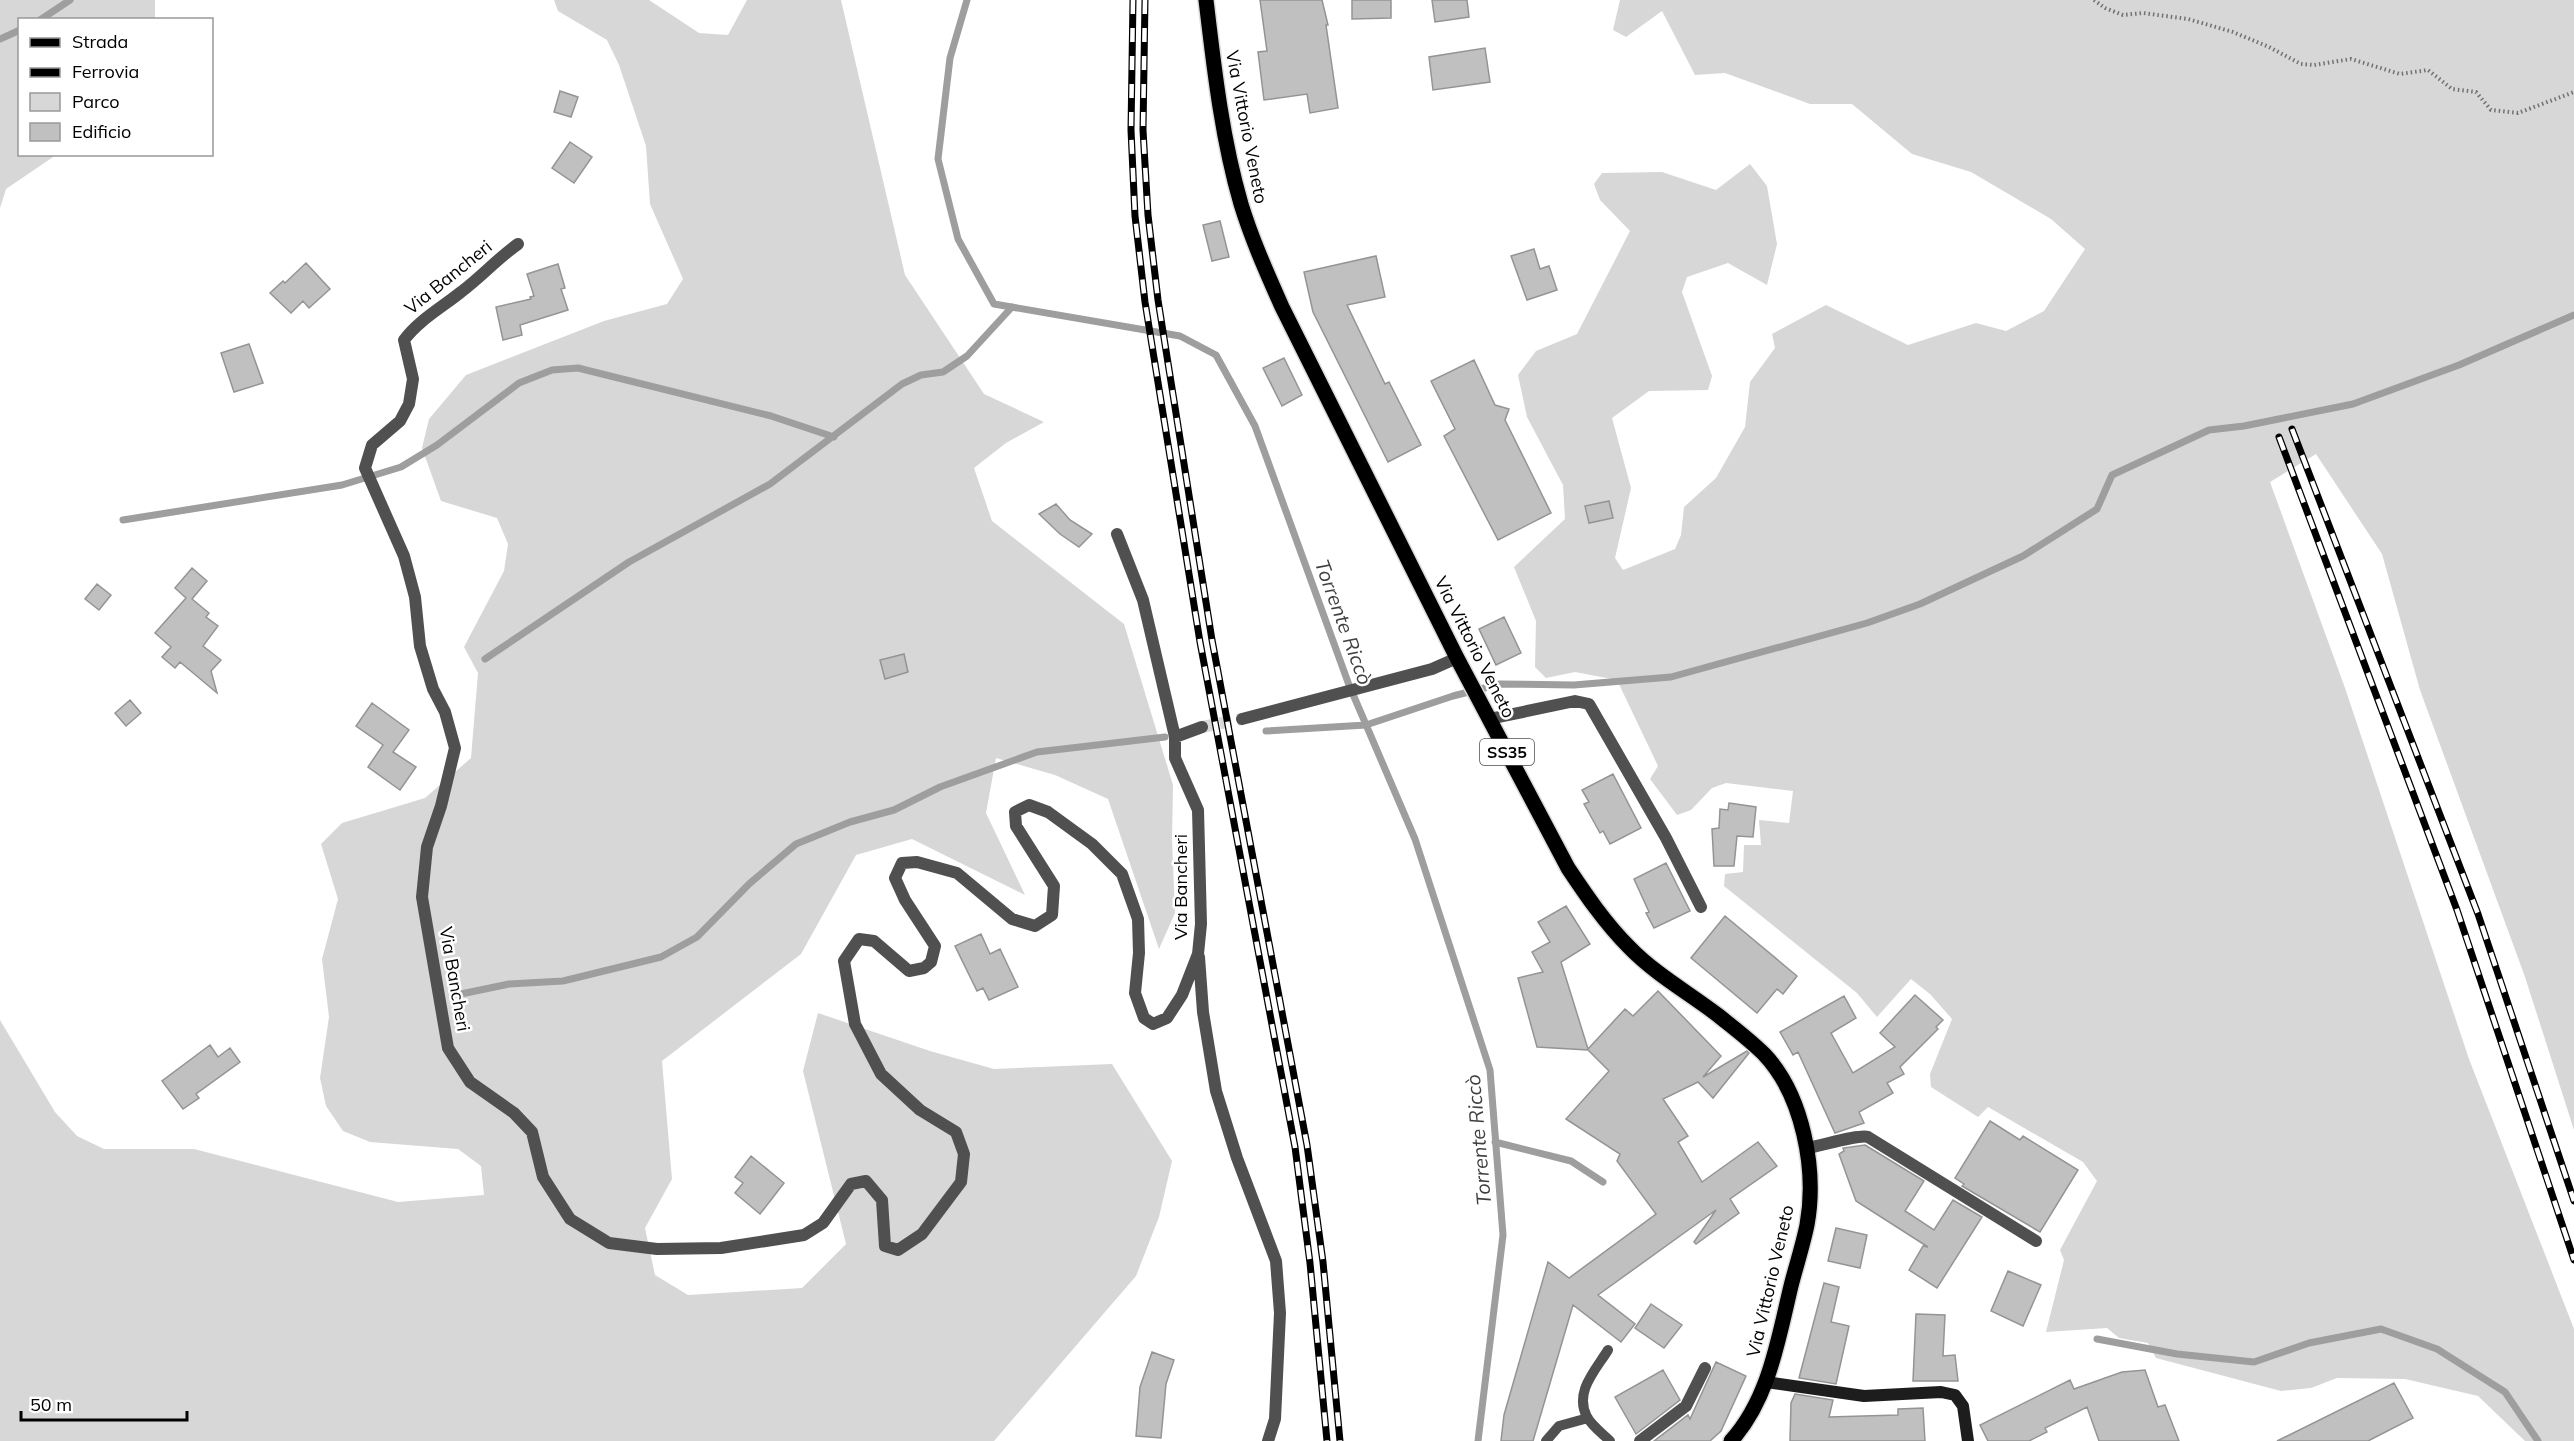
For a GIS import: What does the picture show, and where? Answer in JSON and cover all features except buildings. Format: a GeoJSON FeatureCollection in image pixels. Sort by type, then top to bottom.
{"type":"FeatureCollection","features":[{"type":"Feature","properties":{"kind":"main road","name":"Via Vittorio Veneto"},"geometry":{"type":"LineString","coordinates":[[1206,0],[1231,165],[1241,204],[1257,250],[1282,307],[1457,658],[1568,868],[1586,896],[1629,947],[1657,972],[1743,1035],[1765,1055],[1783,1082],[1797,1113],[1807,1148],[1810,1191],[1807,1224],[1766,1382],[1754,1407],[1731,1441]]}},
{"type":"Feature","properties":{"kind":"street","name":"Via Bancheri"},"geometry":{"type":"LineString","coordinates":[[518,244],[500,257],[462,292],[414,327],[404,340],[413,379],[409,404],[400,421],[372,445],[365,468],[404,556],[415,597],[420,646],[433,689],[445,712],[455,748],[441,806],[427,847],[422,897],[448,1048],[470,1082],[514,1113],[532,1132],[543,1177],[570,1219],[609,1244],[657,1249],[721,1248],[804,1235],[823,1223],[851,1184],[866,1181],[882,1200],[885,1246],[898,1250],[922,1234],[961,1182],[964,1154],[956,1132],[920,1110],[881,1074],[855,1024],[844,961],[859,939],[874,941],[909,971],[924,968],[931,963],[935,946],[905,900],[895,878],[902,862],[917,862],[957,873],[1012,919],[1035,926],[1052,915],[1054,886],[1016,826],[1015,812],[1029,805],[1048,812],[1092,844],[1122,874],[1138,919],[1139,953],[1135,993],[1144,1018],[1153,1024],[1167,1018],[1182,995],[1198,954],[1201,924],[1198,810],[1175,758],[1175,737],[1143,600],[1117,534]]}},
{"type":"Feature","properties":{"kind":"street"},"geometry":{"type":"LineString","coordinates":[[1242,719],[1432,669],[1457,658]]}},
{"type":"Feature","properties":{"kind":"street"},"geometry":{"type":"LineString","coordinates":[[1489,719],[1575,701],[1589,704],[1666,838],[1701,907]]}},
{"type":"Feature","properties":{"kind":"street"},"geometry":{"type":"LineString","coordinates":[[1175,737],[1202,727]]}},
{"type":"Feature","properties":{"kind":"street"},"geometry":{"type":"LineString","coordinates":[[1198,954],[1203,1012],[1215,1091],[1237,1158],[1276,1261],[1280,1313],[1275,1419],[1268,1441]]}},
{"type":"Feature","properties":{"kind":"street"},"geometry":{"type":"LineString","coordinates":[[1807,1148],[1859,1135],[1868,1137],[2036,1241]]}},
{"type":"Feature","properties":{"kind":"street"},"geometry":{"type":"LineString","coordinates":[[1640,1441],[1686,1406],[1705,1368]]}},
{"type":"Feature","properties":{"kind":"street"},"geometry":{"type":"LineString","coordinates":[[1766,1382],[1864,1396],[1941,1392],[1955,1395],[1963,1406],[1968,1441]]}},
{"type":"Feature","properties":{"kind":"lane"},"geometry":{"type":"LineString","coordinates":[[1608,1350],[1584,1387],[1582,1401],[1588,1419],[1610,1441]]}},
{"type":"Feature","properties":{"kind":"lane"},"geometry":{"type":"LineString","coordinates":[[1546,1441],[1559,1426],[1588,1419]]}},
{"type":"Feature","properties":{"kind":"path"},"geometry":{"type":"LineString","coordinates":[[2094,0],[2105,8],[2123,15],[2143,13],[2188,19],[2233,32],[2301,64],[2314,65],[2351,59],[2400,74],[2428,70],[2452,89],[2476,92],[2491,110],[2518,112],[2574,92]]}},
{"type":"Feature","properties":{"kind":"green space"},"geometry":{"type":"Polygon","coordinates":[[[0,0],[155,0],[155,18],[18,18],[18,156],[55,156],[6,189],[0,208],[0,0]]]}},
{"type":"Feature","properties":{"kind":"green space"},"geometry":{"type":"Polygon","coordinates":[[[554,0],[649,0],[699,33],[728,35],[747,0],[841,0],[905,275],[984,394],[1044,422],[1006,443],[974,468],[992,521],[1124,624],[1173,785],[1172,839],[1175,913],[1159,949],[1108,799],[1055,775],[996,758],[986,813],[1025,895],[912,839],[856,855],[801,954],[662,1061],[672,1179],[645,1228],[655,1275],[688,1295],[802,1288],[846,1244],[803,1071],[818,1013],[930,1051],[994,1069],[1112,1064],[1172,1161],[1159,1217],[1136,1276],[994,1441],[0,1441],[0,1020],[55,1112],[77,1136],[104,1149],[194,1149],[398,1202],[484,1195],[481,1166],[458,1149],[370,1142],[343,1131],[326,1106],[320,1078],[329,1017],[322,959],[338,899],[321,844],[342,823],[425,798],[471,758],[478,673],[464,647],[504,571],[508,544],[497,518],[441,501],[422,448],[429,419],[466,375],[604,321],[667,304],[683,279],[650,204],[646,146],[619,65],[607,40],[558,11],[554,0]]]}},
{"type":"Feature","properties":{"kind":"green space"},"geometry":{"type":"Polygon","coordinates":[[[1620,0],[2574,0],[2574,1130],[2525,977],[2420,690],[2382,554],[2316,454],[2270,482],[2345,688],[2469,1059],[2574,1329],[2574,1441],[2525,1441],[2478,1396],[2405,1379],[2337,1378],[2311,1388],[2281,1391],[2156,1358],[2148,1343],[2119,1338],[2107,1328],[2046,1332],[2064,1260],[2060,1250],[2097,1181],[2083,1162],[1988,1107],[1978,1117],[1931,1087],[1930,1074],[1952,1019],[1930,994],[1911,979],[1877,1017],[1857,993],[1724,886],[1725,874],[1743,872],[1744,845],[1761,845],[1759,820],[1789,823],[1793,791],[1726,783],[1712,788],[1691,810],[1677,815],[1650,779],[1658,766],[1617,680],[1575,672],[1546,678],[1535,667],[1536,621],[1514,567],[1565,519],[1563,485],[1527,417],[1518,375],[1536,351],[1577,334],[1630,231],[1600,200],[1594,184],[1602,173],[1662,172],[1716,190],[1750,164],[1767,186],[1777,244],[1767,285],[1728,263],[1687,277],[1682,292],[1712,376],[1708,390],[1649,391],[1612,418],[1631,488],[1615,558],[1623,570],[1675,549],[1681,535],[1684,507],[1716,478],[1745,427],[1750,382],[1775,348],[1772,334],[1826,305],[1908,345],[1976,323],[2006,331],[2044,311],[2085,249],[2051,219],[1971,172],[1912,154],[1852,104],[1810,104],[1725,73],[1695,75],[1662,11],[1626,37],[1613,30],[1620,0]]]}},
{"type":"Feature","properties":{"kind":"waterway"},"geometry":{"type":"LineString","coordinates":[[43,18],[70,0]]}},
{"type":"Feature","properties":{"kind":"waterway","name":"Torrente Riccò"},"geometry":{"type":"LineString","coordinates":[[967,0],[950,58],[938,159],[958,239],[994,304],[1180,336],[1216,355],[1255,426],[1349,685],[1415,839],[1490,1070],[1503,1235],[1478,1441]]}},
{"type":"Feature","properties":{"kind":"waterway"},"geometry":{"type":"LineString","coordinates":[[0,39],[18,31]]}},
{"type":"Feature","properties":{"kind":"waterway"},"geometry":{"type":"LineString","coordinates":[[485,659],[629,562],[770,484],[902,384],[921,375],[943,372],[967,356],[1012,307]]}},
{"type":"Feature","properties":{"kind":"waterway"},"geometry":{"type":"LineString","coordinates":[[1266,731],[1366,725],[1453,696],[1500,684],[1574,685],[1671,677],[1867,623],[1920,604],[2023,556],[2097,509],[2112,475],[2209,430],[2244,426],[2353,404],[2459,365],[2574,315]]}},
{"type":"Feature","properties":{"kind":"waterway"},"geometry":{"type":"LineString","coordinates":[[123,520],[342,485],[401,467],[437,445],[519,383],[552,370],[578,368],[771,416],[834,437]]}},
{"type":"Feature","properties":{"kind":"waterway"},"geometry":{"type":"LineString","coordinates":[[461,994],[509,984],[563,981],[661,957],[697,937],[749,884],[796,844],[850,822],[894,810],[940,787],[1037,752],[1165,737]]}},
{"type":"Feature","properties":{"kind":"waterway"},"geometry":{"type":"LineString","coordinates":[[1495,1142],[1571,1161],[1603,1182]]}},
{"type":"Feature","properties":{"kind":"waterway"},"geometry":{"type":"LineString","coordinates":[[2097,1339],[2177,1354],[2254,1362],[2309,1343],[2381,1329],[2437,1349],[2505,1392],[2538,1441]]}},
{"type":"Feature","properties":{"kind":"tunnel"},"geometry":{"type":"LineString","coordinates":[[1202,727],[1242,719]]}},
{"type":"Feature","properties":{"kind":"railway"},"geometry":{"type":"LineString","coordinates":[[1133,0],[1131,130],[1135,216],[1145,302],[1200,642],[1295,1147],[1310,1263],[1327,1441]]}},
{"type":"Feature","properties":{"kind":"railway"},"geometry":{"type":"LineString","coordinates":[[1145,0],[1143,130],[1148,215],[1158,300],[1212,640],[1307,1145],[1323,1262],[1340,1441]]}},
{"type":"Feature","properties":{"kind":"railway"},"geometry":{"type":"LineString","coordinates":[[2292,429],[2478,914],[2574,1201]]}},
{"type":"Feature","properties":{"kind":"railway"},"geometry":{"type":"LineString","coordinates":[[2279,437],[2457,910],[2574,1260]]}}]}
